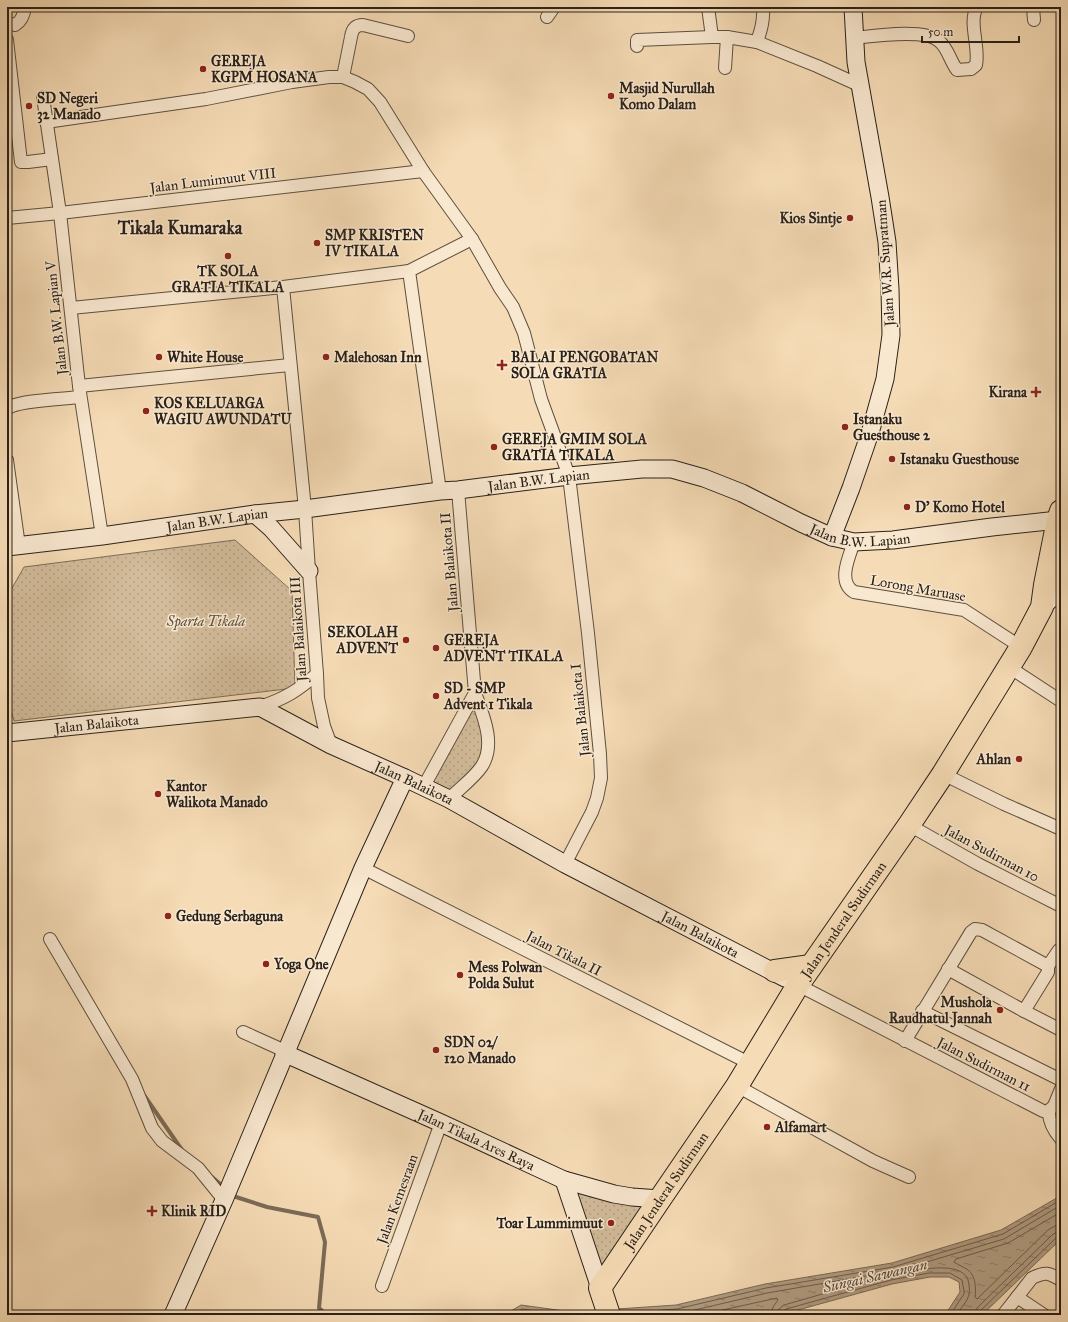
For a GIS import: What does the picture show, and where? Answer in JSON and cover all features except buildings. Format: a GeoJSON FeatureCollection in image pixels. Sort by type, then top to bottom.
{"type":"FeatureCollection","features":[{"type":"Feature","properties":{"kind":"highway","name":"Jalan Jenderal Sudirman"},"geometry":{"type":"LineString","coordinates":[[601,1291],[660,1199],[737,1086],[798,985],[943,774],[1021,647],[1042,607],[1045,585],[1060,517]]}},
{"type":"Feature","properties":{"kind":"highway"},"geometry":{"type":"LineString","coordinates":[[775,971],[811,966]]}},
{"type":"Feature","properties":{"kind":"highway"},"geometry":{"type":"LineString","coordinates":[[601,1291],[609,1315]]}},
{"type":"Feature","properties":{"kind":"street"},"geometry":{"type":"LineString","coordinates":[[7,23],[15,25],[20,21],[23,15],[24,7]]}},
{"type":"Feature","properties":{"kind":"street"},"geometry":{"type":"LineString","coordinates":[[547,17],[554,7]]}},
{"type":"Feature","properties":{"kind":"street"},"geometry":{"type":"LineString","coordinates":[[708,7],[712,36]]}},
{"type":"Feature","properties":{"kind":"street"},"geometry":{"type":"LineString","coordinates":[[757,42],[762,29],[764,15],[763,7]]}},
{"type":"Feature","properties":{"kind":"street","name":"Jalan W.R. Supratman"},"geometry":{"type":"LineString","coordinates":[[832,537],[870,433],[885,379],[891,335],[887,242],[859,85],[854,38],[853,7]]}},
{"type":"Feature","properties":{"kind":"street"},"geometry":{"type":"LineString","coordinates":[[854,38],[903,34],[923,35],[940,41],[957,70],[971,69],[976,65],[978,58],[974,20],[977,7]]}},
{"type":"Feature","properties":{"kind":"street"},"geometry":{"type":"LineString","coordinates":[[1033,7],[1034,20]]}},
{"type":"Feature","properties":{"kind":"street"},"geometry":{"type":"LineString","coordinates":[[46,122],[206,99],[292,82],[343,77],[352,31],[359,25],[370,26],[408,36]]}},
{"type":"Feature","properties":{"kind":"street"},"geometry":{"type":"LineString","coordinates":[[637,46],[637,40],[712,36],[757,42],[859,85]]}},
{"type":"Feature","properties":{"kind":"street"},"geometry":{"type":"LineString","coordinates":[[725,68],[727,37]]}},
{"type":"Feature","properties":{"kind":"street"},"geometry":{"type":"LineString","coordinates":[[7,40],[21,162],[52,159]]}},
{"type":"Feature","properties":{"kind":"street","name":"Jalan Balaikota I"},"geometry":{"type":"LineString","coordinates":[[343,77],[368,89],[380,102],[423,171],[472,239],[500,288],[513,307],[521,326],[541,399],[569,476],[589,648],[600,754],[601,778],[597,798],[592,812],[565,864]]}},
{"type":"Feature","properties":{"kind":"street","name":"Jalan B.W. Lapian V"},"geometry":{"type":"LineString","coordinates":[[42,97],[60,214],[79,392],[102,536]]}},
{"type":"Feature","properties":{"kind":"street","name":"Jalan Lumimuut VIII"},"geometry":{"type":"LineString","coordinates":[[7,218],[60,214],[423,171]]}},
{"type":"Feature","properties":{"kind":"street"},"geometry":{"type":"LineString","coordinates":[[71,308],[284,287],[409,271],[472,239]]}},
{"type":"Feature","properties":{"kind":"street"},"geometry":{"type":"LineString","coordinates":[[409,271],[440,491]]}},
{"type":"Feature","properties":{"kind":"street","name":"Jalan Balaikota III"},"geometry":{"type":"LineString","coordinates":[[284,287],[290,365],[305,509],[318,698],[320,711],[331,745]]}},
{"type":"Feature","properties":{"kind":"street"},"geometry":{"type":"LineString","coordinates":[[7,409],[14,405],[79,392],[290,365]]}},
{"type":"Feature","properties":{"kind":"street"},"geometry":{"type":"LineString","coordinates":[[7,460],[13,546]]}},
{"type":"Feature","properties":{"kind":"street","name":"Jalan B.W. Lapian"},"geometry":{"type":"LineString","coordinates":[[13,546],[102,536],[255,514],[305,509],[440,491],[642,469],[672,469],[704,478],[742,493],[832,537],[854,542],[893,540],[1060,517]]}},
{"type":"Feature","properties":{"kind":"street","name":"Jalan Balaikota II"},"geometry":{"type":"LineString","coordinates":[[449,798],[482,767],[486,758],[488,744],[483,714],[475,694],[458,490]]}},
{"type":"Feature","properties":{"kind":"street"},"geometry":{"type":"LineString","coordinates":[[255,514],[271,528],[309,570]]}},
{"type":"Feature","properties":{"kind":"street","name":"Lorong Maruase"},"geometry":{"type":"LineString","coordinates":[[854,542],[846,567],[845,579],[850,590],[854,592],[964,610],[1021,647]]}},
{"type":"Feature","properties":{"kind":"street"},"geometry":{"type":"LineString","coordinates":[[1042,607],[1061,590]]}},
{"type":"Feature","properties":{"kind":"street"},"geometry":{"type":"LineString","coordinates":[[1009,667],[1061,701]]}},
{"type":"Feature","properties":{"kind":"street"},"geometry":{"type":"LineString","coordinates":[[260,707],[282,699],[299,689],[317,674]]}},
{"type":"Feature","properties":{"kind":"street"},"geometry":{"type":"LineString","coordinates":[[424,786],[475,694]]}},
{"type":"Feature","properties":{"kind":"street","name":"Jalan Balaikota"},"geometry":{"type":"LineString","coordinates":[[8,729],[260,707],[331,745],[449,798],[565,864],[775,971],[798,985]]}},
{"type":"Feature","properties":{"kind":"street"},"geometry":{"type":"LineString","coordinates":[[943,774],[1004,804],[1061,829]]}},
{"type":"Feature","properties":{"kind":"street"},"geometry":{"type":"LineString","coordinates":[[173,1315],[224,1199],[362,868],[405,778]]}},
{"type":"Feature","properties":{"kind":"street","name":"Jalan Sudirman 10"},"geometry":{"type":"LineString","coordinates":[[909,825],[978,864],[1061,906]]}},
{"type":"Feature","properties":{"kind":"street","name":"Jalan Tikala II"},"geometry":{"type":"LineString","coordinates":[[362,868],[751,1064]]}},
{"type":"Feature","properties":{"kind":"street"},"geometry":{"type":"LineString","coordinates":[[905,1041],[971,932],[977,928],[1006,942],[1048,966]]}},
{"type":"Feature","properties":{"kind":"street"},"geometry":{"type":"LineString","coordinates":[[50,939],[132,1079],[152,1128],[157,1136],[198,1168],[224,1199]]}},
{"type":"Feature","properties":{"kind":"street"},"geometry":{"type":"LineString","coordinates":[[1024,1011],[1048,972],[1048,966],[1061,949]]}},
{"type":"Feature","properties":{"kind":"street"},"geometry":{"type":"LineString","coordinates":[[948,969],[1061,1030]]}},
{"type":"Feature","properties":{"kind":"street","name":"Jalan Sudirman 11"},"geometry":{"type":"LineString","coordinates":[[798,985],[1034,1107],[1045,1112],[1049,1112]]}},
{"type":"Feature","properties":{"kind":"street"},"geometry":{"type":"LineString","coordinates":[[922,1011],[1061,1080]]}},
{"type":"Feature","properties":{"kind":"street"},"geometry":{"type":"LineString","coordinates":[[243,1032],[285,1052]]}},
{"type":"Feature","properties":{"kind":"street","name":"Jalan Tikala Ares Raya"},"geometry":{"type":"LineString","coordinates":[[285,1052],[441,1122],[564,1180],[614,1194],[660,1199]]}},
{"type":"Feature","properties":{"kind":"street"},"geometry":{"type":"LineString","coordinates":[[737,1086],[873,1161],[909,1177]]}},
{"type":"Feature","properties":{"kind":"street"},"geometry":{"type":"LineString","coordinates":[[1061,1089],[1054,1106],[1049,1112],[1051,1125],[1061,1139]]}},
{"type":"Feature","properties":{"kind":"street","name":"Jalan Kemesraan"},"geometry":{"type":"LineString","coordinates":[[382,1286],[441,1122]]}},
{"type":"Feature","properties":{"kind":"street"},"geometry":{"type":"LineString","coordinates":[[564,1180],[601,1291]]}},
{"type":"Feature","properties":{"kind":"street"},"geometry":{"type":"LineString","coordinates":[[1003,1315],[1032,1278],[1039,1275],[1049,1274],[1061,1280]]}},
{"type":"Feature","properties":{"kind":"street"},"geometry":{"type":"LineString","coordinates":[[1017,1297],[1044,1315]]}},
{"type":"Feature","properties":{"kind":"green space","name":"Sparta Tikala"},"geometry":{"type":"Polygon","coordinates":[[[235,540],[292,591],[295,688],[14,721],[7,694],[7,597],[24,567],[235,540]]]}},
{"type":"Feature","properties":{"kind":"green space"},"geometry":{"type":"Polygon","coordinates":[[[475,698],[484,729],[483,758],[449,795],[427,784],[475,698]]]}},
{"type":"Feature","properties":{"kind":"green space"},"geometry":{"type":"Polygon","coordinates":[[[568,1183],[656,1200],[602,1281],[568,1183]]]}},
{"type":"Feature","properties":{"kind":"water","name":"Sungai Sawangan"},"geometry":{"type":"Polygon","coordinates":[[[1061,1193],[1061,1239],[982,1315],[945,1315],[960,1292],[959,1282],[949,1277],[930,1277],[892,1284],[780,1315],[504,1315],[521,1305],[572,1312],[676,1305],[765,1284],[892,1263],[1001,1230],[1055,1199],[1061,1193]]]}},
{"type":"Feature","properties":{"kind":"waterway"},"geometry":{"type":"LineString","coordinates":[[144,1095],[182,1150]]}},
{"type":"Feature","properties":{"kind":"waterway"},"geometry":{"type":"LineString","coordinates":[[212,1177],[225,1188]]}},
{"type":"Feature","properties":{"kind":"waterway"},"geometry":{"type":"LineString","coordinates":[[232,1194],[236,1197],[267,1207],[318,1217],[325,1242],[319,1308],[327,1315]]}},
{"type":"Feature","properties":{"kind":"place","name":"GEREJA KGPM HOSANA"},"geometry":{"type":"Point","coordinates":[203,69]}},
{"type":"Feature","properties":{"kind":"place","name":"Masjid Nurullah Komo Dalam"},"geometry":{"type":"Point","coordinates":[611,96]}},
{"type":"Feature","properties":{"kind":"place","name":"SD Negeri 32 Manado"},"geometry":{"type":"Point","coordinates":[29,106]}},
{"type":"Feature","properties":{"kind":"place","name":"Kios Sintje"},"geometry":{"type":"Point","coordinates":[850,218]}},
{"type":"Feature","properties":{"kind":"place","name":"SMP KRISTEN IV TIKALA"},"geometry":{"type":"Point","coordinates":[317,243]}},
{"type":"Feature","properties":{"kind":"place","name":"TK SOLA GRATIA TIKALA"},"geometry":{"type":"Point","coordinates":[228,256]}},
{"type":"Feature","properties":{"kind":"place","name":"White House"},"geometry":{"type":"Point","coordinates":[159,357]}},
{"type":"Feature","properties":{"kind":"place","name":"Malehosan Inn"},"geometry":{"type":"Point","coordinates":[326,357]}},
{"type":"Feature","properties":{"kind":"place","name":"BALAI PENGOBATAN SOLA GRATIA"},"geometry":{"type":"Point","coordinates":[502,365]}},
{"type":"Feature","properties":{"kind":"place","name":"Kirana"},"geometry":{"type":"Point","coordinates":[1036,392]}},
{"type":"Feature","properties":{"kind":"place","name":"KOS KELUARGA WAGIU AWUNDATU"},"geometry":{"type":"Point","coordinates":[146,411]}},
{"type":"Feature","properties":{"kind":"place","name":"Istanaku Guesthouse 2"},"geometry":{"type":"Point","coordinates":[845,427]}},
{"type":"Feature","properties":{"kind":"place","name":"GEREJA GMIM SOLA GRATIA TIKALA"},"geometry":{"type":"Point","coordinates":[494,447]}},
{"type":"Feature","properties":{"kind":"place","name":"Istanaku Guesthouse"},"geometry":{"type":"Point","coordinates":[892,459]}},
{"type":"Feature","properties":{"kind":"place","name":"D' Komo Hotel"},"geometry":{"type":"Point","coordinates":[907,507]}},
{"type":"Feature","properties":{"kind":"place","name":"SEKOLAH ADVENT"},"geometry":{"type":"Point","coordinates":[406,640]}},
{"type":"Feature","properties":{"kind":"place","name":"GEREJA ADVENT TIKALA"},"geometry":{"type":"Point","coordinates":[436,648]}},
{"type":"Feature","properties":{"kind":"place","name":"SD - SMP Advent 1 Tikala"},"geometry":{"type":"Point","coordinates":[436,696]}},
{"type":"Feature","properties":{"kind":"place","name":"Ahlan"},"geometry":{"type":"Point","coordinates":[1019,759]}},
{"type":"Feature","properties":{"kind":"place","name":"Kantor Walikota Manado"},"geometry":{"type":"Point","coordinates":[158,794]}},
{"type":"Feature","properties":{"kind":"place","name":"Gedung Serbaguna"},"geometry":{"type":"Point","coordinates":[168,916]}},
{"type":"Feature","properties":{"kind":"place","name":"Yoga One"},"geometry":{"type":"Point","coordinates":[266,964]}},
{"type":"Feature","properties":{"kind":"place","name":"Mess Polwan Polda Sulut"},"geometry":{"type":"Point","coordinates":[460,975]}},
{"type":"Feature","properties":{"kind":"place","name":"Mushola Raudhatul Jannah"},"geometry":{"type":"Point","coordinates":[1000,1010]}},
{"type":"Feature","properties":{"kind":"place","name":"SDN 02/ 120 Manado"},"geometry":{"type":"Point","coordinates":[436,1050]}},
{"type":"Feature","properties":{"kind":"place","name":"Alfamart"},"geometry":{"type":"Point","coordinates":[767,1127]}},
{"type":"Feature","properties":{"kind":"place","name":"Klinik RID"},"geometry":{"type":"Point","coordinates":[152,1211]}},
{"type":"Feature","properties":{"kind":"place","name":"Toar Lummimuut"},"geometry":{"type":"Point","coordinates":[611,1223]}},
{"type":"Feature","properties":{"kind":"district","name":"Tikala Kumaraka"},"geometry":{"type":"Point","coordinates":[180,228]}}]}
